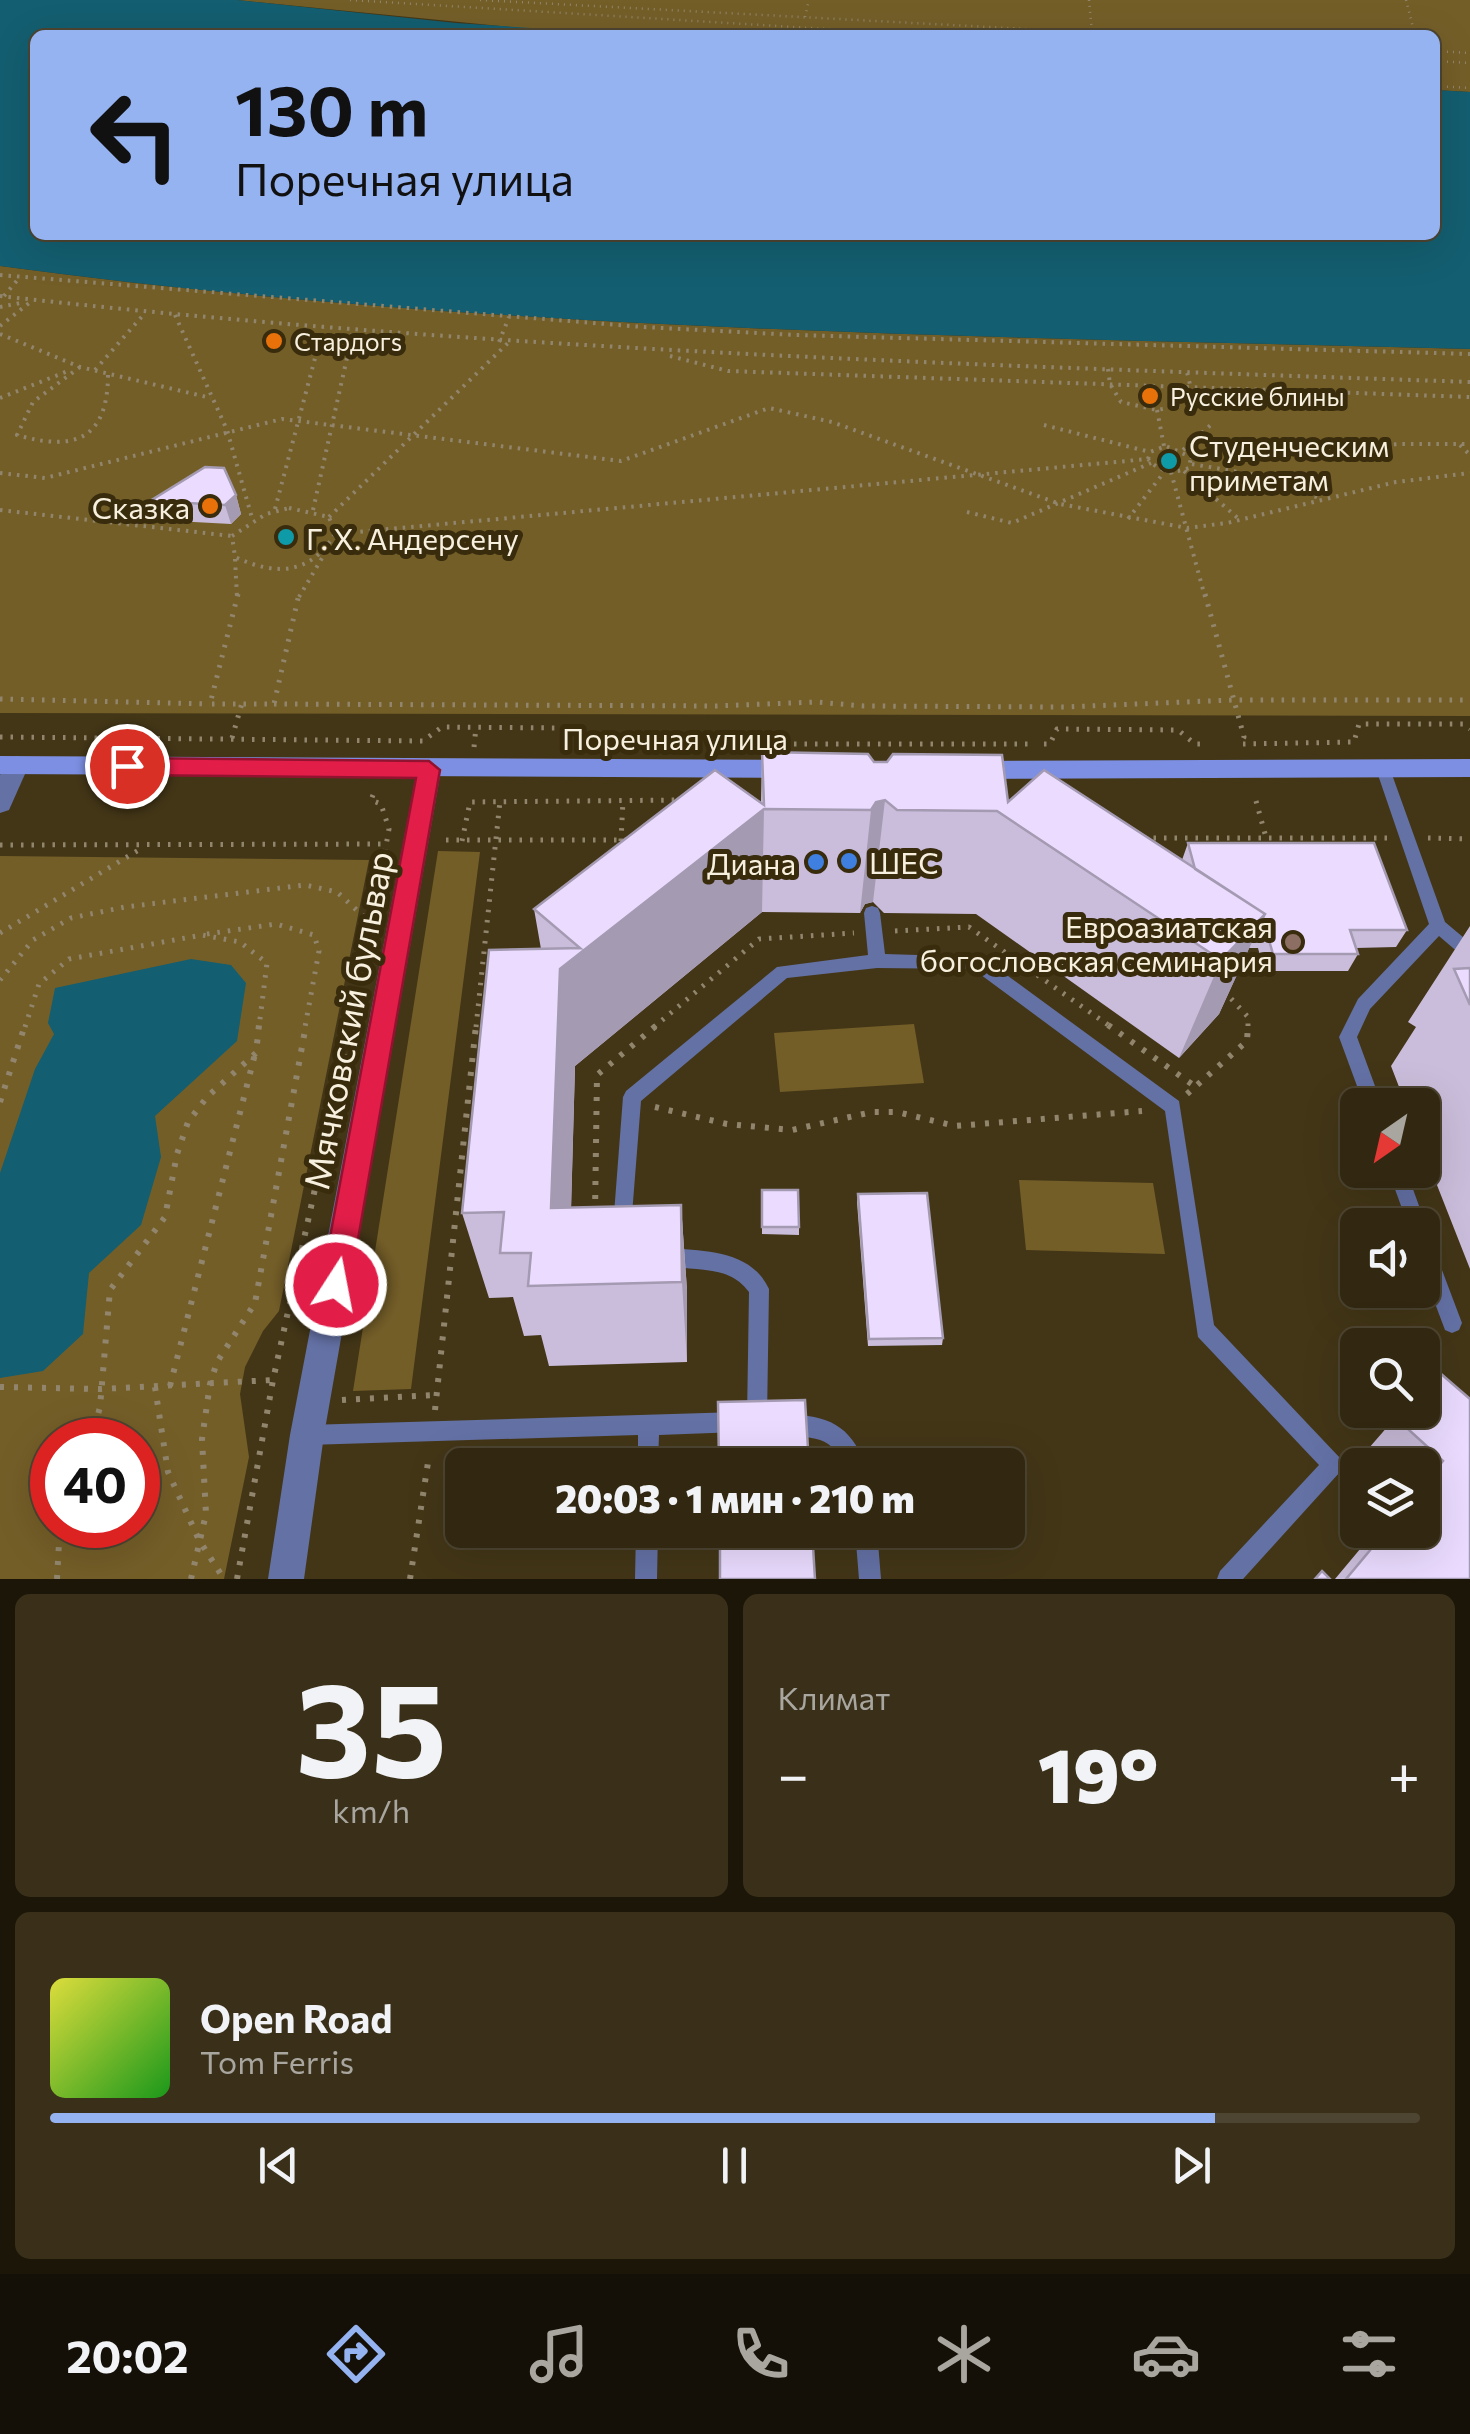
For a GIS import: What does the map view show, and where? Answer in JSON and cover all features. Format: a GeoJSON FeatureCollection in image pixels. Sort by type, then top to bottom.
{"type":"FeatureCollection","features":[{"type":"Feature","properties":{"kind":"main road","name":"Поречная улица"},"geometry":{"type":"LineString","coordinates":[[8,765],[826,769]]}},
{"type":"Feature","properties":{"kind":"main road"},"geometry":{"type":"LineString","coordinates":[[939,770],[1470,768]]}},
{"type":"Feature","properties":{"kind":"street"},"geometry":{"type":"LineString","coordinates":[[0,804],[8,765]]}},
{"type":"Feature","properties":{"kind":"street","name":"Мячковский бульвар"},"geometry":{"type":"LineString","coordinates":[[286,1579],[307,1435],[429,770]]}},
{"type":"Feature","properties":{"kind":"lane"},"geometry":{"type":"LineString","coordinates":[[1383,769],[1438,926],[1466,949]]}},
{"type":"Feature","properties":{"kind":"lane"},"geometry":{"type":"LineString","coordinates":[[872,913],[877,961]]}},
{"type":"Feature","properties":{"kind":"lane"},"geometry":{"type":"LineString","coordinates":[[1367,1088],[1348,1037],[1364,1004],[1438,926]]}},
{"type":"Feature","properties":{"kind":"lane"},"geometry":{"type":"LineString","coordinates":[[757,1422],[759,1288],[750,1273],[735,1265],[630,1253],[632,1097],[783,972],[877,961],[976,962],[1173,1107],[1205,1330],[1332,1465],[1228,1579]]}},
{"type":"Feature","properties":{"kind":"lane"},"geometry":{"type":"LineString","coordinates":[[1440,1290],[1452,1323]]}},
{"type":"Feature","properties":{"kind":"lane"},"geometry":{"type":"LineString","coordinates":[[307,1435],[757,1422],[824,1425],[850,1448]]}},
{"type":"Feature","properties":{"kind":"lane"},"geometry":{"type":"LineString","coordinates":[[648,1448],[649,1423]]}},
{"type":"Feature","properties":{"kind":"lane"},"geometry":{"type":"LineString","coordinates":[[646,1579],[647,1548]]}},
{"type":"Feature","properties":{"kind":"lane"},"geometry":{"type":"LineString","coordinates":[[867,1548],[870,1579]]}},
{"type":"Feature","properties":{"kind":"path"},"geometry":{"type":"LineString","coordinates":[[350,0],[844,30]]}},
{"type":"Feature","properties":{"kind":"path"},"geometry":{"type":"LineString","coordinates":[[480,0],[1028,30]]}},
{"type":"Feature","properties":{"kind":"path"},"geometry":{"type":"LineString","coordinates":[[481,9],[487,0]]}},
{"type":"Feature","properties":{"kind":"path"},"geometry":{"type":"LineString","coordinates":[[599,6],[602,0]]}},
{"type":"Feature","properties":{"kind":"path"},"geometry":{"type":"LineString","coordinates":[[804,17],[809,0]]}},
{"type":"Feature","properties":{"kind":"path"},"geometry":{"type":"LineString","coordinates":[[1089,0],[1092,30]]}},
{"type":"Feature","properties":{"kind":"path"},"geometry":{"type":"LineString","coordinates":[[1406,0],[1414,30]]}},
{"type":"Feature","properties":{"kind":"path"},"geometry":{"type":"LineString","coordinates":[[502,10],[506,1]]}},
{"type":"Feature","properties":{"kind":"path"},"geometry":{"type":"LineString","coordinates":[[588,15],[591,6]]}},
{"type":"Feature","properties":{"kind":"path"},"geometry":{"type":"LineString","coordinates":[[603,16],[607,6]]}},
{"type":"Feature","properties":{"kind":"path"},"geometry":{"type":"LineString","coordinates":[[793,27],[794,17]]}},
{"type":"Feature","properties":{"kind":"path"},"geometry":{"type":"LineString","coordinates":[[811,28],[812,18]]}},
{"type":"Feature","properties":{"kind":"path"},"geometry":{"type":"LineString","coordinates":[[1440,51],[1470,53]]}},
{"type":"Feature","properties":{"kind":"path"},"geometry":{"type":"LineString","coordinates":[[1440,61],[1470,63]]}},
{"type":"Feature","properties":{"kind":"path"},"geometry":{"type":"LineString","coordinates":[[1440,86],[1470,88]]}},
{"type":"Feature","properties":{"kind":"path"},"geometry":{"type":"LineString","coordinates":[[0,275],[509,317],[796,335],[1470,354]]}},
{"type":"Feature","properties":{"kind":"path"},"geometry":{"type":"LineString","coordinates":[[2,296],[20,277]]}},
{"type":"Feature","properties":{"kind":"path"},"geometry":{"type":"LineString","coordinates":[[2,296],[175,316],[658,353],[1470,382]]}},
{"type":"Feature","properties":{"kind":"path"},"geometry":{"type":"LineString","coordinates":[[0,307],[33,300]]}},
{"type":"Feature","properties":{"kind":"path"},"geometry":{"type":"LineString","coordinates":[[0,326],[33,300]]}},
{"type":"Feature","properties":{"kind":"path"},"geometry":{"type":"LineString","coordinates":[[96,370],[146,313]]}},
{"type":"Feature","properties":{"kind":"path"},"geometry":{"type":"LineString","coordinates":[[175,316],[227,430],[252,519]]}},
{"type":"Feature","properties":{"kind":"path"},"geometry":{"type":"LineString","coordinates":[[500,342],[509,317]]}},
{"type":"Feature","properties":{"kind":"path"},"geometry":{"type":"LineString","coordinates":[[275,508],[323,327]]}},
{"type":"Feature","properties":{"kind":"path"},"geometry":{"type":"LineString","coordinates":[[314,510],[353,331]]}},
{"type":"Feature","properties":{"kind":"path"},"geometry":{"type":"LineString","coordinates":[[0,334],[80,366],[211,398]]}},
{"type":"Feature","properties":{"kind":"path"},"geometry":{"type":"LineString","coordinates":[[329,517],[508,342]]}},
{"type":"Feature","properties":{"kind":"path"},"geometry":{"type":"LineString","coordinates":[[658,353],[728,371],[1470,396]]}},
{"type":"Feature","properties":{"kind":"path"},"geometry":{"type":"LineString","coordinates":[[886,361],[887,376]]}},
{"type":"Feature","properties":{"kind":"path"},"geometry":{"type":"LineString","coordinates":[[80,366],[41,393],[22,413],[17,436],[57,445],[83,439],[104,419],[110,400],[108,374]]}},
{"type":"Feature","properties":{"kind":"path"},"geometry":{"type":"LineString","coordinates":[[0,398],[80,366]]}},
{"type":"Feature","properties":{"kind":"path"},"geometry":{"type":"LineString","coordinates":[[1108,369],[1110,384],[1121,402],[1157,410],[1189,404],[1193,397],[1187,372]]}},
{"type":"Feature","properties":{"kind":"path"},"geometry":{"type":"LineString","coordinates":[[1373,378],[1380,394]]}},
{"type":"Feature","properties":{"kind":"path"},"geometry":{"type":"LineString","coordinates":[[0,474],[45,478],[227,430],[298,419],[621,461],[738,416],[770,408],[787,409],[1060,504],[1188,528],[1240,520],[1396,482],[1470,472]]}},
{"type":"Feature","properties":{"kind":"path"},"geometry":{"type":"LineString","coordinates":[[1157,410],[1164,446]]}},
{"type":"Feature","properties":{"kind":"path"},"geometry":{"type":"LineString","coordinates":[[1183,450],[1214,422]]}},
{"type":"Feature","properties":{"kind":"path"},"geometry":{"type":"LineString","coordinates":[[1044,424],[1150,452],[1164,446],[1183,450],[1191,461],[1262,476],[1321,499]]}},
{"type":"Feature","properties":{"kind":"path"},"geometry":{"type":"LineString","coordinates":[[1458,443],[1470,456]]}},
{"type":"Feature","properties":{"kind":"path"},"geometry":{"type":"LineString","coordinates":[[335,534],[968,472],[1150,461],[1168,472],[1184,470],[1191,461],[1470,444]]}},
{"type":"Feature","properties":{"kind":"path"},"geometry":{"type":"LineString","coordinates":[[1150,452],[1150,461]]}},
{"type":"Feature","properties":{"kind":"path"},"geometry":{"type":"LineString","coordinates":[[966,512],[1012,523],[1150,461]]}},
{"type":"Feature","properties":{"kind":"path"},"geometry":{"type":"LineString","coordinates":[[1184,470],[1240,520]]}},
{"type":"Feature","properties":{"kind":"path"},"geometry":{"type":"LineString","coordinates":[[1128,519],[1168,472]]}},
{"type":"Feature","properties":{"kind":"path"},"geometry":{"type":"LineString","coordinates":[[1168,472],[1188,528],[1244,737],[1240,744]]}},
{"type":"Feature","properties":{"kind":"path"},"geometry":{"type":"LineString","coordinates":[[0,510],[232,536],[252,519],[275,508],[314,510],[329,517],[335,534],[300,591],[274,704]]}},
{"type":"Feature","properties":{"kind":"path"},"geometry":{"type":"LineString","coordinates":[[210,704],[239,591],[232,536]]}},
{"type":"Feature","properties":{"kind":"path"},"geometry":{"type":"LineString","coordinates":[[235,557],[262,571],[284,571],[305,566],[326,551]]}},
{"type":"Feature","properties":{"kind":"path"},"geometry":{"type":"LineString","coordinates":[[0,699],[210,704],[716,706],[816,702],[864,706],[1065,707],[1232,700],[1470,700]]}},
{"type":"Feature","properties":{"kind":"path"},"geometry":{"type":"LineString","coordinates":[[232,740],[242,702]]}},
{"type":"Feature","properties":{"kind":"path"},"geometry":{"type":"LineString","coordinates":[[1225,744],[1354,742],[1359,724],[1463,724],[1470,729]]}},
{"type":"Feature","properties":{"kind":"path"},"geometry":{"type":"LineString","coordinates":[[0,737],[423,741],[442,727],[562,728],[573,744],[593,744]]}},
{"type":"Feature","properties":{"kind":"path"},"geometry":{"type":"LineString","coordinates":[[474,746],[476,728]]}},
{"type":"Feature","properties":{"kind":"path"},"geometry":{"type":"LineString","coordinates":[[792,744],[1050,744],[1057,728],[1178,730],[1195,744],[1210,744]]}},
{"type":"Feature","properties":{"kind":"path"},"geometry":{"type":"LineString","coordinates":[[373,794],[371,800],[381,804],[387,816],[380,877]]}},
{"type":"Feature","properties":{"kind":"path"},"geometry":{"type":"LineString","coordinates":[[620,840],[624,800]]}},
{"type":"Feature","properties":{"kind":"path"},"geometry":{"type":"LineString","coordinates":[[462,841],[470,802],[696,800]]}},
{"type":"Feature","properties":{"kind":"path"},"geometry":{"type":"LineString","coordinates":[[1256,801],[1267,842]]}},
{"type":"Feature","properties":{"kind":"path"},"geometry":{"type":"LineString","coordinates":[[410,1579],[437,1395],[500,802]]}},
{"type":"Feature","properties":{"kind":"path"},"geometry":{"type":"LineString","coordinates":[[1129,838],[1267,842],[1470,838]]}},
{"type":"Feature","properties":{"kind":"path"},"geometry":{"type":"LineString","coordinates":[[446,840],[640,840]]}},
{"type":"Feature","properties":{"kind":"path"},"geometry":{"type":"LineString","coordinates":[[0,846],[395,843]]}},
{"type":"Feature","properties":{"kind":"path"},"geometry":{"type":"LineString","coordinates":[[0,933],[145,846]]}},
{"type":"Feature","properties":{"kind":"path"},"geometry":{"type":"LineString","coordinates":[[0,980],[33,940],[58,925],[71,918],[125,906],[305,885],[338,892],[373,924]]}},
{"type":"Feature","properties":{"kind":"path"},"geometry":{"type":"LineString","coordinates":[[369,944],[376,908]]}},
{"type":"Feature","properties":{"kind":"path"},"geometry":{"type":"LineString","coordinates":[[0,1102],[39,984],[69,959],[264,924],[296,923],[314,934],[318,951],[254,1302],[217,1362],[210,1384],[202,1439],[206,1514],[191,1579]]}},
{"type":"Feature","properties":{"kind":"path"},"geometry":{"type":"LineString","coordinates":[[595,1214],[598,1075],[759,939],[969,927],[1196,1086]]}},
{"type":"Feature","properties":{"kind":"path"},"geometry":{"type":"LineString","coordinates":[[170,1386],[256,1053],[266,963],[240,942],[202,935]]}},
{"type":"Feature","properties":{"kind":"path"},"geometry":{"type":"LineString","coordinates":[[237,1579],[273,1380],[360,982]]}},
{"type":"Feature","properties":{"kind":"path"},"geometry":{"type":"LineString","coordinates":[[632,1097],[669,1113],[792,1130],[872,1112],[897,1112],[954,1126],[1173,1107],[1246,1041],[1248,1017],[1217,984]]}},
{"type":"Feature","properties":{"kind":"path"},"geometry":{"type":"LineString","coordinates":[[95,1418],[107,1301],[114,1277],[159,1227],[175,1192],[176,1156],[183,1131],[202,1098],[256,1053]]}},
{"type":"Feature","properties":{"kind":"path"},"geometry":{"type":"LineString","coordinates":[[0,1387],[100,1390],[273,1380]]}},
{"type":"Feature","properties":{"kind":"path"},"geometry":{"type":"LineString","coordinates":[[155,1387],[168,1472],[199,1540],[224,1579]]}},
{"type":"Feature","properties":{"kind":"path"},"geometry":{"type":"LineString","coordinates":[[269,1404],[437,1395]]}},
{"type":"Feature","properties":{"kind":"path"},"geometry":{"type":"LineString","coordinates":[[57,1579],[59,1548]]}},
{"type":"Feature","properties":{"kind":"shaded area"},"geometry":{"type":"Polygon","coordinates":[[[237,0],[1470,0],[1470,92],[1440,90],[1440,30],[540,30],[237,0]]]}},
{"type":"Feature","properties":{"kind":"shaded area"},"geometry":{"type":"Polygon","coordinates":[[[0,266],[183,288],[550,318],[918,334],[1470,349],[1470,716],[0,713],[0,266]]]}},
{"type":"Feature","properties":{"kind":"shaded area"},"geometry":{"type":"Polygon","coordinates":[[[438,851],[480,852],[411,1389],[353,1391],[438,851]]]}},
{"type":"Feature","properties":{"kind":"shaded area"},"geometry":{"type":"Polygon","coordinates":[[[0,856],[369,860],[279,1311],[263,1331],[245,1367],[240,1394],[249,1457],[224,1579],[0,1579],[0,856]]]}},
{"type":"Feature","properties":{"kind":"shaded area"},"geometry":{"type":"Polygon","coordinates":[[[914,1024],[924,1083],[780,1092],[774,1033],[914,1024]]]}},
{"type":"Feature","properties":{"kind":"shaded area"},"geometry":{"type":"Polygon","coordinates":[[[1019,1180],[1153,1183],[1165,1254],[1026,1250],[1019,1180]]]}},
{"type":"Feature","properties":{"kind":"water"},"geometry":{"type":"Polygon","coordinates":[[[0,0],[237,0],[561,30],[30,30],[30,240],[1440,240],[1440,90],[1470,92],[1470,349],[918,334],[550,318],[183,288],[0,266],[0,0]]]}},
{"type":"Feature","properties":{"kind":"water"},"geometry":{"type":"Polygon","coordinates":[[[191,959],[231,965],[246,983],[237,1041],[155,1116],[161,1157],[141,1225],[89,1273],[83,1334],[43,1371],[0,1378],[0,1173],[35,1069],[54,1034],[48,1023],[55,988],[191,959]]]}},
{"type":"Feature","properties":{"kind":"building"},"geometry":{"type":"Polygon","coordinates":[[[205,467],[224,468],[236,495],[225,505],[150,501],[205,467]]]}},
{"type":"Feature","properties":{"kind":"building"},"geometry":{"type":"Polygon","coordinates":[[[762,752],[868,754],[874,762],[887,762],[893,754],[1002,755],[1008,802],[1044,770],[1265,914],[1221,960],[997,811],[897,810],[885,800],[876,802],[871,810],[764,809],[560,969],[551,1208],[681,1205],[682,1282],[528,1286],[531,1253],[500,1253],[504,1212],[462,1213],[489,950],[580,948],[534,909],[715,770],[764,805],[762,752]]]}},
{"type":"Feature","properties":{"kind":"building"},"geometry":{"type":"Polygon","coordinates":[[[1188,843],[1374,843],[1407,930],[1350,930],[1358,954],[1273,954],[1266,930],[1257,930],[1265,914],[1195,869],[1188,843]]]}},
{"type":"Feature","properties":{"kind":"building"},"geometry":{"type":"Polygon","coordinates":[[[1470,968],[1470,1005],[1454,969],[1470,968]]]}},
{"type":"Feature","properties":{"kind":"building"},"geometry":{"type":"Polygon","coordinates":[[[762,1190],[798,1190],[799,1227],[762,1227],[762,1190]]]}},
{"type":"Feature","properties":{"kind":"building"},"geometry":{"type":"Polygon","coordinates":[[[927,1193],[943,1338],[869,1339],[858,1194],[927,1193]]]}},
{"type":"Feature","properties":{"kind":"building"},"geometry":{"type":"Polygon","coordinates":[[[1440,1373],[1470,1399],[1470,1578],[1346,1579],[1372,1548],[1440,1548],[1443,1461],[1440,1448],[1429,1448],[1407,1428],[1440,1428],[1440,1373]]]}},
{"type":"Feature","properties":{"kind":"building"},"geometry":{"type":"Polygon","coordinates":[[[805,1400],[808,1448],[719,1448],[718,1402],[805,1400]]]}},
{"type":"Feature","properties":{"kind":"building"},"geometry":{"type":"Polygon","coordinates":[[[720,1548],[813,1548],[815,1579],[720,1579],[720,1548]]]}},
{"type":"Feature","properties":{"kind":"place","name":"Стардогs"},"geometry":{"type":"Point","coordinates":[274,341]}},
{"type":"Feature","properties":{"kind":"place","name":"Русские блины"},"geometry":{"type":"Point","coordinates":[1150,396]}},
{"type":"Feature","properties":{"kind":"place","name":"Студенческим приметам"},"geometry":{"type":"Point","coordinates":[1169,461]}},
{"type":"Feature","properties":{"kind":"place","name":"Сказка"},"geometry":{"type":"Point","coordinates":[210,506]}},
{"type":"Feature","properties":{"kind":"place","name":"Г. Х. Андерсену"},"geometry":{"type":"Point","coordinates":[286,537]}},
{"type":"Feature","properties":{"kind":"place","name":"ШЕС"},"geometry":{"type":"Point","coordinates":[849,861]}},
{"type":"Feature","properties":{"kind":"place","name":"Диана"},"geometry":{"type":"Point","coordinates":[816,862]}},
{"type":"Feature","properties":{"kind":"place","name":"Евроазиатская богословская семинария"},"geometry":{"type":"Point","coordinates":[1293,942]}},
{"type":"Feature","properties":{"kind":"route"},"geometry":{"type":"LineString","coordinates":[[127,766],[429,770],[336,1285]]}}]}
